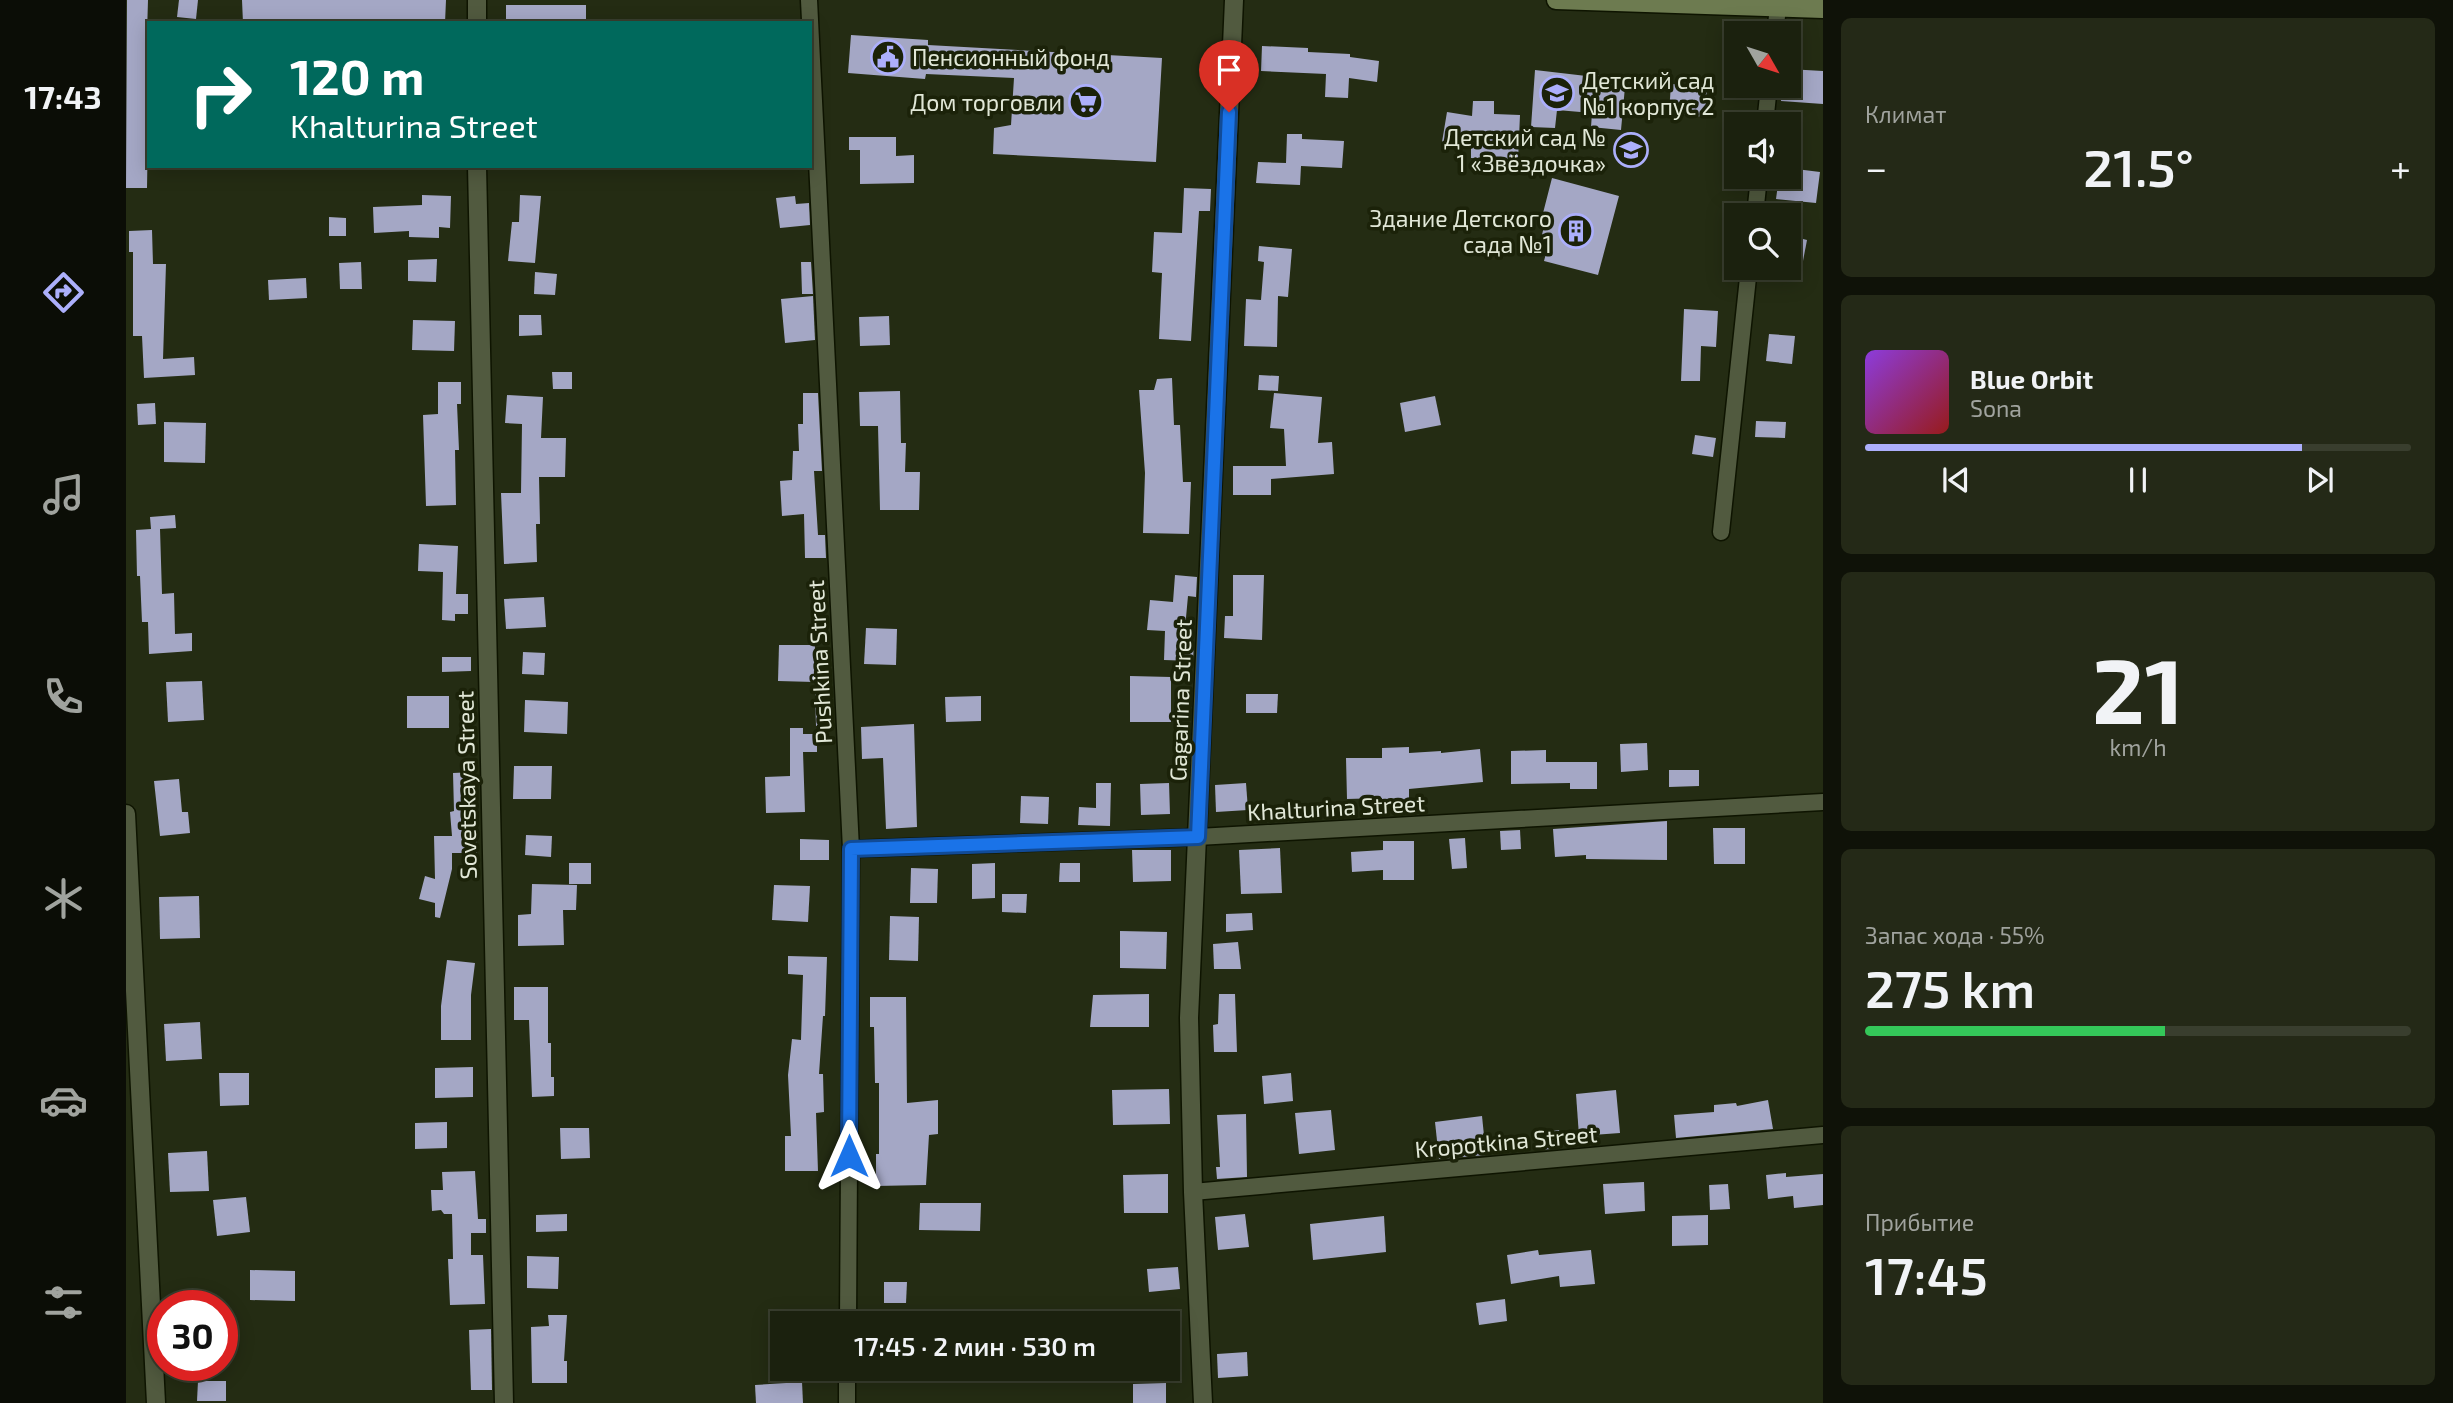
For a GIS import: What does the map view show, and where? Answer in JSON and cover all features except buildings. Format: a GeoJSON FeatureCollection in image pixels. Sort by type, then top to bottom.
{"type":"FeatureCollection","features":[{"type":"Feature","properties":{"kind":"main road"},"geometry":{"type":"LineString","coordinates":[[1556,0],[1823,9]]}},
{"type":"Feature","properties":{"kind":"street"},"geometry":{"type":"LineString","coordinates":[[477,0],[477,21]]}},
{"type":"Feature","properties":{"kind":"street","name":"Pushkina Street"},"geometry":{"type":"LineString","coordinates":[[810,0],[811,21]]}},
{"type":"Feature","properties":{"kind":"street","name":"Gagarina Street"},"geometry":{"type":"LineString","coordinates":[[1203,1403],[1193,1192],[1189,1018],[1234,0]]}},
{"type":"Feature","properties":{"kind":"street"},"geometry":{"type":"LineString","coordinates":[[1776,21],[1778,8]]}},
{"type":"Feature","properties":{"kind":"street","name":"Pushkina Street"},"geometry":{"type":"LineString","coordinates":[[812,41],[851,849],[848,1311]]}},
{"type":"Feature","properties":{"kind":"street","name":"Sovetskaya Street"},"geometry":{"type":"LineString","coordinates":[[477,168],[504,1403]]}},
{"type":"Feature","properties":{"kind":"street"},"geometry":{"type":"LineString","coordinates":[[1721,533],[1748,280]]}},
{"type":"Feature","properties":{"kind":"street","name":"Khalturina Street"},"geometry":{"type":"LineString","coordinates":[[851,849],[1198,837],[1823,802]]}},
{"type":"Feature","properties":{"kind":"street"},"geometry":{"type":"LineString","coordinates":[[126,814],[156,1403]]}},
{"type":"Feature","properties":{"kind":"street","name":"Kropotkina Street"},"geometry":{"type":"LineString","coordinates":[[1193,1192],[1823,1135]]}},
{"type":"Feature","properties":{"kind":"street"},"geometry":{"type":"LineString","coordinates":[[847,1381],[847,1403]]}},
{"type":"Feature","properties":{"kind":"place","name":"Пенсионный фонд"},"geometry":{"type":"Point","coordinates":[888,57]}},
{"type":"Feature","properties":{"kind":"place","name":"Детский сад №1 корпус 2"},"geometry":{"type":"Point","coordinates":[1557,93]}},
{"type":"Feature","properties":{"kind":"place","name":"Дом торговли"},"geometry":{"type":"Point","coordinates":[1086,102]}},
{"type":"Feature","properties":{"kind":"place","name":"Детский сад № 1 «Звёздочка»"},"geometry":{"type":"Point","coordinates":[1631,150]}},
{"type":"Feature","properties":{"kind":"place","name":"Здание Детского сада №1"},"geometry":{"type":"Point","coordinates":[1576,231]}},
{"type":"Feature","properties":{"kind":"route"},"geometry":{"type":"LineString","coordinates":[[849,1156],[851,849],[1198,837],[1229,112]]}}]}
